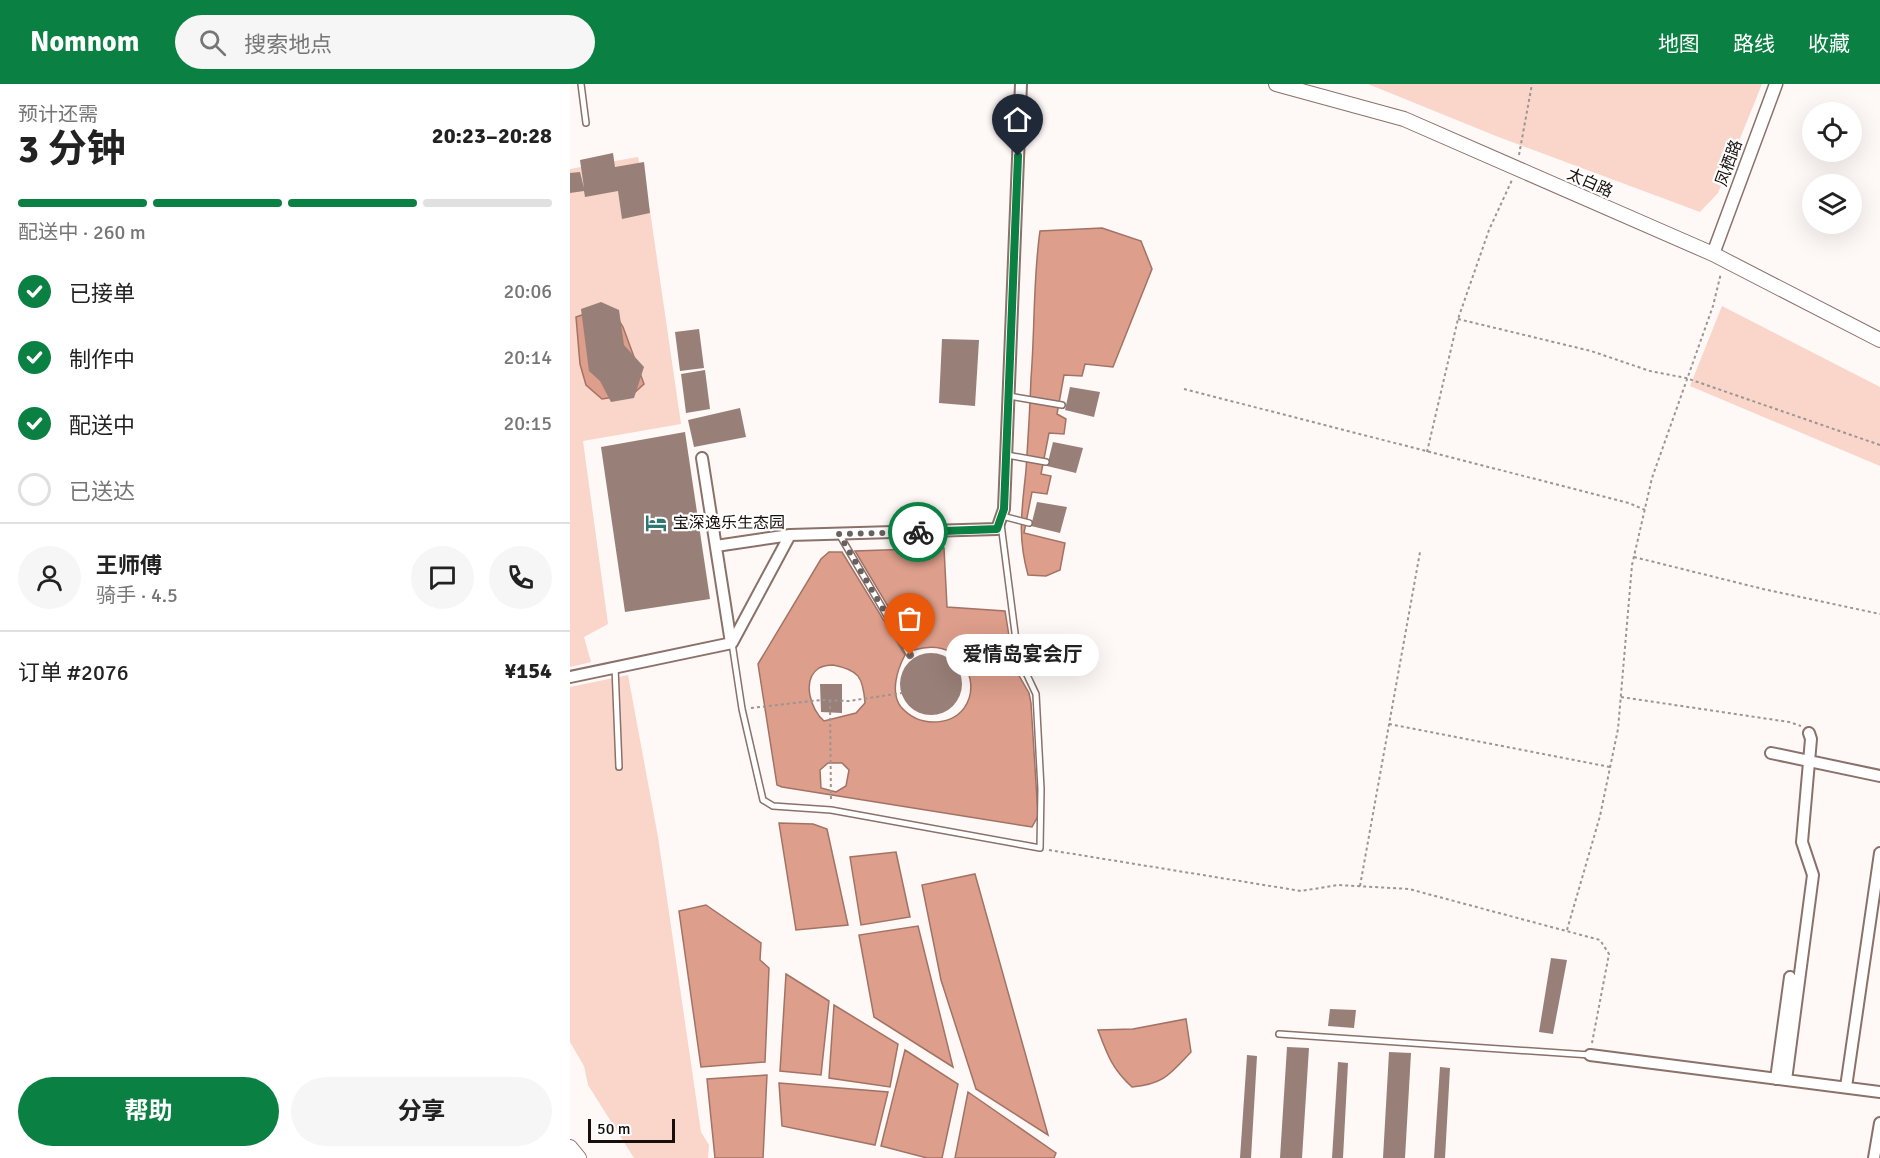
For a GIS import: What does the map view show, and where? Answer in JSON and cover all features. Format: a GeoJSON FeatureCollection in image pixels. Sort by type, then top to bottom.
{"type":"FeatureCollection","features":[{"type":"Feature","properties":{"kind":"main road","name":"太白路"},"geometry":{"type":"LineString","coordinates":[[1276,84],[1404,119],[1719,257],[1880,340]]}},
{"type":"Feature","properties":{"kind":"main road"},"geometry":{"type":"LineString","coordinates":[[570,1147],[579,1158]]}},
{"type":"Feature","properties":{"kind":"street"},"geometry":{"type":"LineString","coordinates":[[716,546],[790,536],[997,529],[1004,509],[1007,455],[1021,84]]}},
{"type":"Feature","properties":{"kind":"street","name":"凤栖路"},"geometry":{"type":"LineString","coordinates":[[1719,257],[1776,84]]}},
{"type":"Feature","properties":{"kind":"street"},"geometry":{"type":"LineString","coordinates":[[702,458],[732,644]]}},
{"type":"Feature","properties":{"kind":"street"},"geometry":{"type":"LineString","coordinates":[[732,644],[790,536]]}},
{"type":"Feature","properties":{"kind":"street"},"geometry":{"type":"LineString","coordinates":[[570,677],[732,644]]}},
{"type":"Feature","properties":{"kind":"street"},"geometry":{"type":"LineString","coordinates":[[1781,1079],[1803,965],[1801,952],[1813,875],[1802,842],[1811,739],[1809,733]]}},
{"type":"Feature","properties":{"kind":"street"},"geometry":{"type":"LineString","coordinates":[[1771,753],[1880,776]]}},
{"type":"Feature","properties":{"kind":"street"},"geometry":{"type":"LineString","coordinates":[[1845,1088],[1880,852]]}},
{"type":"Feature","properties":{"kind":"street"},"geometry":{"type":"LineString","coordinates":[[1781,1079],[1790,977]]}},
{"type":"Feature","properties":{"kind":"street"},"geometry":{"type":"LineString","coordinates":[[1590,1055],[1880,1092]]}},
{"type":"Feature","properties":{"kind":"street"},"geometry":{"type":"LineString","coordinates":[[1874,1158],[1880,1123]]}},
{"type":"Feature","properties":{"kind":"lane"},"geometry":{"type":"LineString","coordinates":[[581,84],[586,123]]}},
{"type":"Feature","properties":{"kind":"lane"},"geometry":{"type":"LineString","coordinates":[[1009,396],[1062,405]]}},
{"type":"Feature","properties":{"kind":"lane"},"geometry":{"type":"LineString","coordinates":[[1007,455],[1046,462]]}},
{"type":"Feature","properties":{"kind":"lane"},"geometry":{"type":"LineString","coordinates":[[732,644],[742,709],[763,800],[772,806],[831,810],[1040,848],[1041,789],[1036,694],[1018,656],[1001,518],[1029,522]]}},
{"type":"Feature","properties":{"kind":"lane"},"geometry":{"type":"LineString","coordinates":[[839,534],[910,655]]}},
{"type":"Feature","properties":{"kind":"lane"},"geometry":{"type":"LineString","coordinates":[[615,667],[619,767]]}},
{"type":"Feature","properties":{"kind":"lane"},"geometry":{"type":"LineString","coordinates":[[1279,1034],[1590,1055]]}},
{"type":"Feature","properties":{"kind":"path"},"geometry":{"type":"LineString","coordinates":[[1427,452],[1458,320],[1489,230],[1516,168],[1532,84]]}},
{"type":"Feature","properties":{"kind":"path"},"geometry":{"type":"LineString","coordinates":[[1567,930],[1600,816],[1618,729],[1634,557],[1652,478],[1713,306],[1719,257]]}},
{"type":"Feature","properties":{"kind":"path"},"geometry":{"type":"LineString","coordinates":[[1458,320],[1591,351],[1650,371],[1686,378],[1880,445]]}},
{"type":"Feature","properties":{"kind":"path"},"geometry":{"type":"LineString","coordinates":[[1184,389],[1629,503],[1645,510]]}},
{"type":"Feature","properties":{"kind":"path"},"geometry":{"type":"LineString","coordinates":[[1360,886],[1420,552]]}},
{"type":"Feature","properties":{"kind":"path"},"geometry":{"type":"LineString","coordinates":[[1634,557],[1763,590],[1880,615]]}},
{"type":"Feature","properties":{"kind":"path"},"geometry":{"type":"LineString","coordinates":[[742,709],[830,700],[849,701],[902,693]]}},
{"type":"Feature","properties":{"kind":"path"},"geometry":{"type":"LineString","coordinates":[[1621,697],[1789,722],[1805,728],[1809,733]]}},
{"type":"Feature","properties":{"kind":"path"},"geometry":{"type":"LineString","coordinates":[[830,700],[831,810]]}},
{"type":"Feature","properties":{"kind":"path"},"geometry":{"type":"LineString","coordinates":[[1389,724],[1610,768]]}},
{"type":"Feature","properties":{"kind":"path"},"geometry":{"type":"LineString","coordinates":[[1040,848],[1301,891],[1338,885],[1409,889],[1600,940],[1609,954],[1590,1055]]}},
{"type":"Feature","properties":{"kind":"shaded area"},"geometry":{"type":"Polygon","coordinates":[[[1368,84],[1762,84],[1718,193],[1700,212],[1496,136],[1368,84]]]}},
{"type":"Feature","properties":{"kind":"shaded area"},"geometry":{"type":"Polygon","coordinates":[[[638,157],[650,211],[681,424],[583,441],[608,624],[584,637],[591,662],[570,667],[570,169],[638,157]]]}},
{"type":"Feature","properties":{"kind":"shaded area"},"geometry":{"type":"Polygon","coordinates":[[[1102,228],[1141,241],[1152,269],[1113,367],[1085,364],[1082,376],[1064,375],[1057,414],[1066,419],[1064,434],[1049,433],[1041,474],[1051,476],[1047,494],[1032,492],[1024,533],[1065,543],[1060,570],[1046,576],[1028,575],[1022,547],[1021,522],[1040,231],[1102,228]]]}},
{"type":"Feature","properties":{"kind":"shaded area"},"geometry":{"type":"Polygon","coordinates":[[[1722,306],[1880,387],[1880,466],[1690,386],[1722,306]]]}},
{"type":"Feature","properties":{"kind":"shaded area"},"geometry":{"type":"Polygon","coordinates":[[[596,310],[615,314],[623,327],[644,384],[633,394],[602,399],[586,385],[580,364],[576,317],[596,310]]]}},
{"type":"Feature","properties":{"kind":"shaded area"},"geometry":{"type":"Polygon","coordinates":[[[944,548],[947,607],[1005,611],[1014,667],[1029,693],[1031,703],[1038,816],[1032,827],[777,785],[758,664],[821,559],[829,552],[842,552],[905,655],[899,667],[895,688],[898,701],[904,711],[929,722],[952,718],[964,708],[970,694],[970,679],[964,664],[953,653],[936,648],[914,650],[855,551],[944,548]],[[833,665],[819,668],[810,680],[812,703],[824,721],[856,713],[865,703],[863,687],[858,676],[849,669],[833,665]],[[828,763],[820,770],[821,788],[836,792],[846,786],[849,770],[842,763],[828,763]]]}},
{"type":"Feature","properties":{"kind":"shaded area"},"geometry":{"type":"Polygon","coordinates":[[[628,675],[658,837],[701,1132],[709,1145],[708,1158],[634,1158],[588,1085],[584,1066],[570,1042],[570,687],[628,675]]]}},
{"type":"Feature","properties":{"kind":"shaded area"},"geometry":{"type":"Polygon","coordinates":[[[779,823],[813,824],[827,829],[848,925],[796,930],[779,823]]]}},
{"type":"Feature","properties":{"kind":"shaded area"},"geometry":{"type":"Polygon","coordinates":[[[896,852],[910,917],[861,925],[850,857],[896,852]]]}},
{"type":"Feature","properties":{"kind":"shaded area"},"geometry":{"type":"Polygon","coordinates":[[[975,874],[1048,1135],[976,1089],[941,980],[922,885],[975,874]]]}},
{"type":"Feature","properties":{"kind":"shaded area"},"geometry":{"type":"Polygon","coordinates":[[[706,905],[761,943],[760,960],[769,968],[765,1062],[701,1067],[679,911],[706,905]]]}},
{"type":"Feature","properties":{"kind":"shaded area"},"geometry":{"type":"Polygon","coordinates":[[[918,926],[953,1067],[874,1017],[859,935],[918,926]]]}},
{"type":"Feature","properties":{"kind":"shaded area"},"geometry":{"type":"Polygon","coordinates":[[[786,974],[829,1001],[821,1075],[780,1071],[786,974]]]}},
{"type":"Feature","properties":{"kind":"shaded area"},"geometry":{"type":"Polygon","coordinates":[[[834,1005],[898,1044],[890,1087],[829,1078],[834,1005]]]}},
{"type":"Feature","properties":{"kind":"shaded area"},"geometry":{"type":"Polygon","coordinates":[[[1186,1019],[1191,1052],[1166,1077],[1143,1086],[1132,1087],[1125,1080],[1107,1054],[1098,1030],[1133,1029],[1186,1019]]]}},
{"type":"Feature","properties":{"kind":"shaded area"},"geometry":{"type":"Polygon","coordinates":[[[905,1050],[958,1084],[942,1158],[927,1158],[881,1146],[905,1050]]]}},
{"type":"Feature","properties":{"kind":"shaded area"},"geometry":{"type":"Polygon","coordinates":[[[767,1075],[763,1158],[715,1158],[707,1079],[767,1075]]]}},
{"type":"Feature","properties":{"kind":"shaded area"},"geometry":{"type":"Polygon","coordinates":[[[779,1083],[888,1092],[875,1145],[782,1126],[779,1083]]]}},
{"type":"Feature","properties":{"kind":"shaded area"},"geometry":{"type":"Polygon","coordinates":[[[968,1092],[1056,1153],[1054,1158],[955,1158],[968,1092]]]}},
{"type":"Feature","properties":{"kind":"building"},"geometry":{"type":"Polygon","coordinates":[[[613,153],[615,167],[644,162],[650,213],[622,219],[618,191],[585,197],[584,191],[570,193],[570,173],[580,172],[584,188],[580,160],[613,153]]]}},
{"type":"Feature","properties":{"kind":"building"},"geometry":{"type":"Polygon","coordinates":[[[601,302],[619,310],[624,345],[644,367],[634,398],[611,402],[600,381],[589,371],[581,309],[601,302]]]}},
{"type":"Feature","properties":{"kind":"building"},"geometry":{"type":"Polygon","coordinates":[[[699,329],[704,368],[680,371],[675,332],[699,329]]]}},
{"type":"Feature","properties":{"kind":"building"},"geometry":{"type":"Polygon","coordinates":[[[942,339],[979,340],[975,406],[939,403],[942,339]]]}},
{"type":"Feature","properties":{"kind":"building"},"geometry":{"type":"Polygon","coordinates":[[[705,370],[710,409],[686,413],[681,374],[705,370]]]}},
{"type":"Feature","properties":{"kind":"building"},"geometry":{"type":"Polygon","coordinates":[[[1070,387],[1100,392],[1094,417],[1065,410],[1070,387]]]}},
{"type":"Feature","properties":{"kind":"building"},"geometry":{"type":"Polygon","coordinates":[[[740,408],[746,437],[694,447],[688,420],[740,408]]]}},
{"type":"Feature","properties":{"kind":"building","name":"宝深逸乐生态园"},"geometry":{"type":"Polygon","coordinates":[[[685,432],[710,599],[625,612],[601,447],[685,432]]]}},
{"type":"Feature","properties":{"kind":"building"},"geometry":{"type":"Polygon","coordinates":[[[1053,442],[1083,448],[1076,473],[1047,466],[1053,442]]]}},
{"type":"Feature","properties":{"kind":"building"},"geometry":{"type":"Polygon","coordinates":[[[1037,502],[1067,507],[1060,533],[1031,526],[1037,502]]]}},
{"type":"Feature","properties":{"kind":"building"},"geometry":{"type":"Polygon","coordinates":[[[931,653],[943,655],[953,662],[960,672],[962,684],[960,696],[953,706],[943,713],[931,715],[919,713],[909,706],[902,696],[900,684],[902,672],[909,662],[919,655],[931,653]]]}},
{"type":"Feature","properties":{"kind":"building"},"geometry":{"type":"Polygon","coordinates":[[[820,684],[842,684],[842,713],[821,712],[820,684]]]}},
{"type":"Feature","properties":{"kind":"building"},"geometry":{"type":"Polygon","coordinates":[[[1551,958],[1567,960],[1553,1034],[1539,1032],[1551,958]]]}},
{"type":"Feature","properties":{"kind":"building"},"geometry":{"type":"Polygon","coordinates":[[[1330,1009],[1356,1010],[1354,1028],[1328,1026],[1330,1009]]]}},
{"type":"Feature","properties":{"kind":"building"},"geometry":{"type":"Polygon","coordinates":[[[1287,1047],[1309,1048],[1302,1158],[1280,1158],[1287,1047]]]}},
{"type":"Feature","properties":{"kind":"building"},"geometry":{"type":"Polygon","coordinates":[[[1389,1052],[1411,1053],[1405,1158],[1383,1158],[1389,1052]]]}},
{"type":"Feature","properties":{"kind":"building"},"geometry":{"type":"Polygon","coordinates":[[[1247,1055],[1257,1056],[1251,1158],[1240,1158],[1247,1055]]]}},
{"type":"Feature","properties":{"kind":"building"},"geometry":{"type":"Polygon","coordinates":[[[1338,1062],[1348,1063],[1343,1158],[1332,1158],[1338,1062]]]}},
{"type":"Feature","properties":{"kind":"building"},"geometry":{"type":"Polygon","coordinates":[[[1440,1067],[1450,1068],[1445,1158],[1434,1158],[1440,1067]]]}},
{"type":"Feature","properties":{"kind":"way so far"},"geometry":{"type":"LineString","coordinates":[[910,655],[839,534],[918,532]]}},
{"type":"Feature","properties":{"kind":"place","name":"宝深逸乐生态园"},"geometry":{"type":"Point","coordinates":[656,523]}},
{"type":"Feature","properties":{"kind":"place","name":"爱情岛宴会厅"},"geometry":{"type":"Point","coordinates":[910,655]}},
{"type":"Feature","properties":{"kind":"route"},"geometry":{"type":"LineString","coordinates":[[918,532],[997,529],[1004,509],[1018,156]]}}]}
